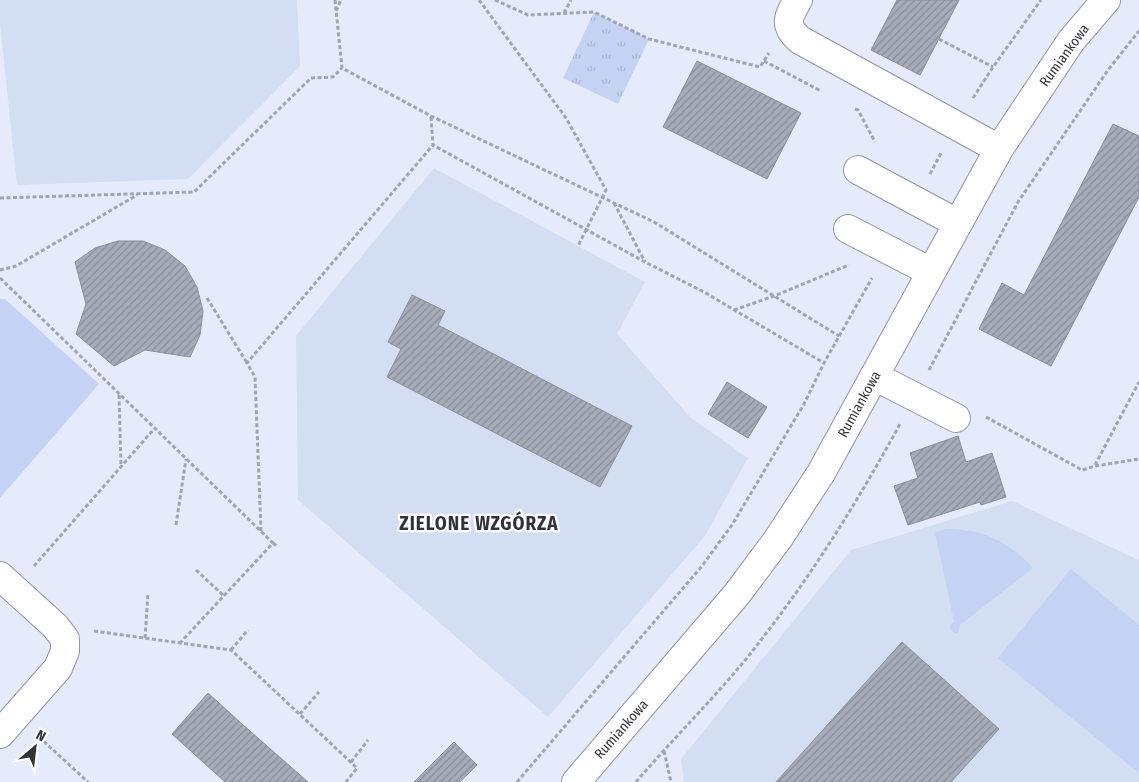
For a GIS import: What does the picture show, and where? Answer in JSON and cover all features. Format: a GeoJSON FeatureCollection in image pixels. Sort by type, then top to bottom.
{"type":"FeatureCollection","features":[{"type":"Feature","properties":{"kind":"street","name":"Rumiankowa"},"geometry":{"type":"LineString","coordinates":[[576,782],[737,594],[778,539],[821,473],[999,149],[1072,41],[1106,0]]}},
{"type":"Feature","properties":{"kind":"street"},"geometry":{"type":"LineString","coordinates":[[794,12],[791,32],[800,40],[999,149]]}},
{"type":"Feature","properties":{"kind":"street"},"geometry":{"type":"LineString","coordinates":[[858,170],[958,223]]}},
{"type":"Feature","properties":{"kind":"street"},"geometry":{"type":"LineString","coordinates":[[848,229],[883,258],[931,272]]}},
{"type":"Feature","properties":{"kind":"street"},"geometry":{"type":"LineString","coordinates":[[874,376],[968,416]]}},
{"type":"Feature","properties":{"kind":"street"},"geometry":{"type":"LineString","coordinates":[[7,582],[55,626],[65,639],[65,651],[58,668],[8,725]]}},
{"type":"Feature","properties":{"kind":"path"},"geometry":{"type":"LineString","coordinates":[[335,0],[342,68]]}},
{"type":"Feature","properties":{"kind":"path"},"geometry":{"type":"LineString","coordinates":[[336,12],[341,0]]}},
{"type":"Feature","properties":{"kind":"path"},"geometry":{"type":"LineString","coordinates":[[479,0],[566,118],[606,190],[578,246]]}},
{"type":"Feature","properties":{"kind":"path"},"geometry":{"type":"LineString","coordinates":[[496,0],[528,15],[594,12],[649,39],[760,67],[794,12]]}},
{"type":"Feature","properties":{"kind":"path"},"geometry":{"type":"LineString","coordinates":[[564,13],[571,0]]}},
{"type":"Feature","properties":{"kind":"path"},"geometry":{"type":"LineString","coordinates":[[915,200],[956,126],[993,67],[1040,1],[1035,0]]}},
{"type":"Feature","properties":{"kind":"path"},"geometry":{"type":"LineString","coordinates":[[939,39],[993,67]]}},
{"type":"Feature","properties":{"kind":"path"},"geometry":{"type":"LineString","coordinates":[[764,61],[824,92]]}},
{"type":"Feature","properties":{"kind":"path"},"geometry":{"type":"LineString","coordinates":[[342,68],[431,116],[654,222],[840,336]]}},
{"type":"Feature","properties":{"kind":"path"},"geometry":{"type":"LineString","coordinates":[[0,198],[194,192],[311,78],[333,77],[342,68]]}},
{"type":"Feature","properties":{"kind":"path"},"geometry":{"type":"LineString","coordinates":[[849,106],[858,110],[876,144]]}},
{"type":"Feature","properties":{"kind":"path"},"geometry":{"type":"LineString","coordinates":[[247,362],[433,145],[431,116]]}},
{"type":"Feature","properties":{"kind":"path"},"geometry":{"type":"LineString","coordinates":[[433,145],[645,262],[704,292],[824,363]]}},
{"type":"Feature","properties":{"kind":"path"},"geometry":{"type":"LineString","coordinates":[[0,270],[16,266],[139,193]]}},
{"type":"Feature","properties":{"kind":"path"},"geometry":{"type":"LineString","coordinates":[[613,202],[645,262]]}},
{"type":"Feature","properties":{"kind":"path"},"geometry":{"type":"LineString","coordinates":[[517,782],[702,566],[732,525],[804,404],[824,363],[883,258],[866,258],[774,296],[734,310]]}},
{"type":"Feature","properties":{"kind":"path"},"geometry":{"type":"LineString","coordinates":[[0,278],[278,547]]}},
{"type":"Feature","properties":{"kind":"path"},"geometry":{"type":"LineString","coordinates":[[208,298],[256,377],[261,532]]}},
{"type":"Feature","properties":{"kind":"path"},"geometry":{"type":"LineString","coordinates":[[1095,466],[1139,382]]}},
{"type":"Feature","properties":{"kind":"path"},"geometry":{"type":"LineString","coordinates":[[119,394],[121,466]]}},
{"type":"Feature","properties":{"kind":"path"},"geometry":{"type":"LineString","coordinates":[[968,416],[1082,470],[1139,459]]}},
{"type":"Feature","properties":{"kind":"path"},"geometry":{"type":"LineString","coordinates":[[7,582],[121,466],[154,429]]}},
{"type":"Feature","properties":{"kind":"path"},"geometry":{"type":"LineString","coordinates":[[176,526],[186,459]]}},
{"type":"Feature","properties":{"kind":"path"},"geometry":{"type":"LineString","coordinates":[[180,643],[273,543]]}},
{"type":"Feature","properties":{"kind":"path"},"geometry":{"type":"LineString","coordinates":[[196,570],[224,596]]}},
{"type":"Feature","properties":{"kind":"path"},"geometry":{"type":"LineString","coordinates":[[145,638],[148,593]]}},
{"type":"Feature","properties":{"kind":"path"},"geometry":{"type":"LineString","coordinates":[[55,626],[232,650],[357,768],[346,782]]}},
{"type":"Feature","properties":{"kind":"path"},"geometry":{"type":"LineString","coordinates":[[232,650],[248,630]]}},
{"type":"Feature","properties":{"kind":"path"},"geometry":{"type":"LineString","coordinates":[[300,714],[319,692]]}},
{"type":"Feature","properties":{"kind":"path"},"geometry":{"type":"LineString","coordinates":[[8,725],[88,782]]}},
{"type":"Feature","properties":{"kind":"path"},"geometry":{"type":"LineString","coordinates":[[351,762],[368,740]]}},
{"type":"Feature","properties":{"kind":"path"},"geometry":{"type":"LineString","coordinates":[[664,750],[671,782]]}},
{"type":"Feature","properties":{"kind":"shaded area"},"geometry":{"type":"Polygon","coordinates":[[[0,0],[297,0],[300,66],[188,179],[17,185],[0,24],[0,0]]]}},
{"type":"Feature","properties":{"kind":"shaded area"},"geometry":{"type":"Polygon","coordinates":[[[434,168],[645,282],[617,334],[691,418],[748,458],[705,536],[548,717],[298,500],[296,336],[434,168]]]}},
{"type":"Feature","properties":{"kind":"shaded area"},"geometry":{"type":"Polygon","coordinates":[[[1012,501],[1139,560],[1139,782],[684,782],[681,759],[851,550],[1012,501]]]}},
{"type":"Feature","properties":{"kind":"green space"},"geometry":{"type":"Polygon","coordinates":[[[594,12],[649,39],[618,104],[563,78],[594,12]]]}},
{"type":"Feature","properties":{"kind":"green space"},"geometry":{"type":"Polygon","coordinates":[[[0,299],[5,299],[99,384],[0,498],[0,299]]]}},
{"type":"Feature","properties":{"kind":"green space"},"geometry":{"type":"Polygon","coordinates":[[[946,529],[972,531],[994,538],[1014,551],[1033,568],[960,625],[959,632],[955,633],[950,630],[950,625],[954,622],[935,532],[946,529]]]}},
{"type":"Feature","properties":{"kind":"green space"},"geometry":{"type":"Polygon","coordinates":[[[1071,569],[1139,625],[1139,773],[998,658],[1071,569]]]}},
{"type":"Feature","properties":{"kind":"building"},"geometry":{"type":"Polygon","coordinates":[[[897,0],[959,0],[920,75],[871,50],[897,0]]]}},
{"type":"Feature","properties":{"kind":"building"},"geometry":{"type":"Polygon","coordinates":[[[697,61],[801,113],[767,179],[663,127],[697,61]]]}},
{"type":"Feature","properties":{"kind":"building"},"geometry":{"type":"Polygon","coordinates":[[[1113,124],[1139,136],[1139,197],[1051,366],[979,329],[1002,283],[1024,295],[1113,124]]]}},
{"type":"Feature","properties":{"kind":"building"},"geometry":{"type":"Polygon","coordinates":[[[118,241],[143,241],[165,250],[185,266],[197,287],[203,311],[200,335],[190,357],[145,350],[114,366],[76,334],[86,304],[75,262],[95,248],[118,241]]]}},
{"type":"Feature","properties":{"kind":"building"},"geometry":{"type":"Polygon","coordinates":[[[412,295],[445,311],[438,325],[632,426],[600,487],[387,377],[401,349],[388,342],[412,295]]]}},
{"type":"Feature","properties":{"kind":"building"},"geometry":{"type":"Polygon","coordinates":[[[727,382],[767,407],[748,438],[708,414],[727,382]]]}},
{"type":"Feature","properties":{"kind":"building"},"geometry":{"type":"Polygon","coordinates":[[[958,436],[966,462],[992,453],[1006,497],[981,505],[980,502],[908,525],[894,486],[918,478],[910,453],[958,436]]]}},
{"type":"Feature","properties":{"kind":"building"},"geometry":{"type":"Polygon","coordinates":[[[902,642],[999,729],[951,782],[776,782],[902,642]]]}},
{"type":"Feature","properties":{"kind":"building"},"geometry":{"type":"Polygon","coordinates":[[[208,693],[308,782],[225,782],[172,734],[208,693]]]}},
{"type":"Feature","properties":{"kind":"building"},"geometry":{"type":"Polygon","coordinates":[[[454,742],[477,765],[460,782],[414,782],[454,742]]]}},
{"type":"Feature","properties":{"kind":"district","name":"ZIELONE WZGÓRZA"},"geometry":{"type":"Point","coordinates":[479,523]}}]}
